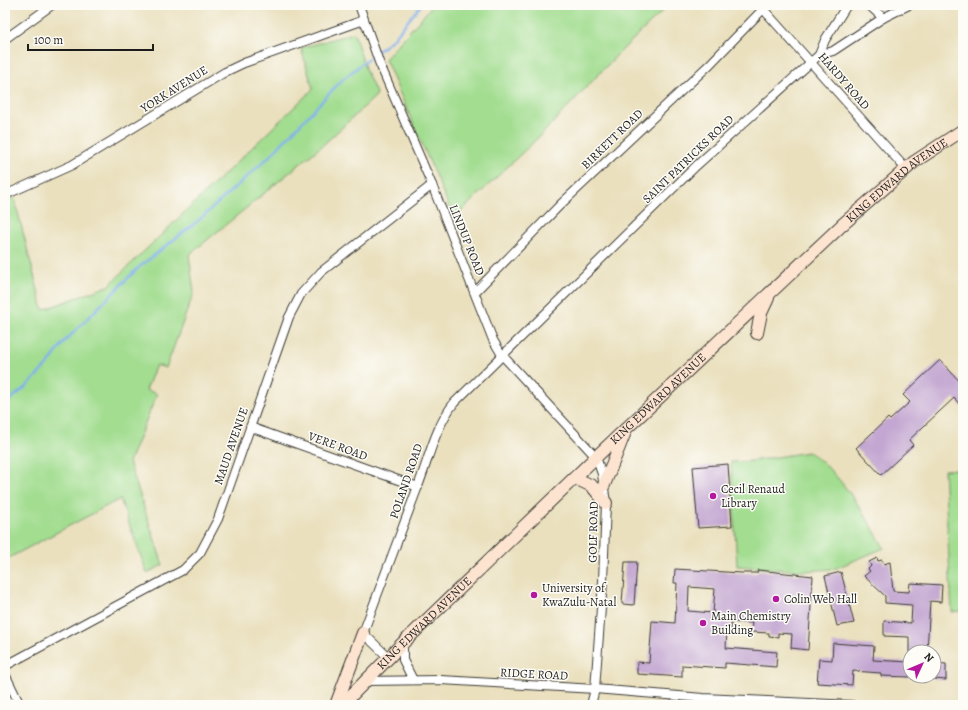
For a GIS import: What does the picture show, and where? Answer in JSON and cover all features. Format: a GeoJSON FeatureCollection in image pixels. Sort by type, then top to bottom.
{"type":"FeatureCollection","features":[{"type":"Feature","properties":{"kind":"street"},"geometry":{"type":"LineString","coordinates":[[5,39],[52,5]]}},
{"type":"Feature","properties":{"kind":"street","name":"LINDUP ROAD"},"geometry":{"type":"LineString","coordinates":[[359,5],[379,62],[432,186],[493,340],[502,355],[596,457]]}},
{"type":"Feature","properties":{"kind":"street"},"geometry":{"type":"LineString","coordinates":[[819,55],[828,34],[847,5]]}},
{"type":"Feature","properties":{"kind":"street"},"geometry":{"type":"LineString","coordinates":[[869,5],[883,18]]}},
{"type":"Feature","properties":{"kind":"street","name":"SAINT PATRICKS ROAD"},"geometry":{"type":"LineString","coordinates":[[502,355],[696,166],[812,63],[819,55],[839,47],[883,18],[909,5]]}},
{"type":"Feature","properties":{"kind":"street","name":"HARDY ROAD"},"geometry":{"type":"LineString","coordinates":[[766,7],[812,63],[906,168]]}},
{"type":"Feature","properties":{"kind":"street","name":"BIRKETT ROAD"},"geometry":{"type":"LineString","coordinates":[[475,292],[560,205],[766,7]]}},
{"type":"Feature","properties":{"kind":"street","name":"YORK AVENUE"},"geometry":{"type":"LineString","coordinates":[[5,195],[72,165],[244,62],[364,20]]}},
{"type":"Feature","properties":{"kind":"street","name":"KING EDWARD AVENUE"},"geometry":{"type":"LineString","coordinates":[[342,705],[402,643],[772,290],[906,168],[928,151],[963,130]]}},
{"type":"Feature","properties":{"kind":"street","name":"MAUD AVENUE"},"geometry":{"type":"LineString","coordinates":[[5,666],[183,570],[200,553],[218,519],[289,317],[301,294],[311,281],[432,186]]}},
{"type":"Feature","properties":{"kind":"street"},"geometry":{"type":"LineString","coordinates":[[757,332],[763,308],[772,290]]}},
{"type":"Feature","properties":{"kind":"street","name":"POLAND ROAD"},"geometry":{"type":"LineString","coordinates":[[363,633],[418,487],[442,418],[454,403],[502,355]]}},
{"type":"Feature","properties":{"kind":"street"},"geometry":{"type":"LineString","coordinates":[[604,485],[627,427]]}},
{"type":"Feature","properties":{"kind":"street","name":"VERE ROAD"},"geometry":{"type":"LineString","coordinates":[[250,428],[418,487]]}},
{"type":"Feature","properties":{"kind":"street","name":"GOLF ROAD"},"geometry":{"type":"LineString","coordinates":[[592,705],[595,689],[604,581],[606,504],[604,485],[596,457]]}},
{"type":"Feature","properties":{"kind":"street"},"geometry":{"type":"LineString","coordinates":[[575,478],[592,486],[606,504]]}},
{"type":"Feature","properties":{"kind":"street"},"geometry":{"type":"LineString","coordinates":[[336,705],[363,633],[388,657]]}},
{"type":"Feature","properties":{"kind":"street"},"geometry":{"type":"LineString","coordinates":[[402,643],[402,655],[412,680]]}},
{"type":"Feature","properties":{"kind":"street"},"geometry":{"type":"LineString","coordinates":[[5,674],[20,705]]}},
{"type":"Feature","properties":{"kind":"street","name":"RIDGE ROAD"},"geometry":{"type":"LineString","coordinates":[[364,681],[412,680],[595,689],[703,698],[852,705]]}},
{"type":"Feature","properties":{"kind":"street","name":"RIDGE ROAD"},"geometry":{"type":"LineString","coordinates":[[703,698],[737,705]]}},
{"type":"Feature","properties":{"kind":"green space"},"geometry":{"type":"Polygon","coordinates":[[[433,5],[669,5],[618,54],[543,133],[454,218],[385,59],[433,5]]]}},
{"type":"Feature","properties":{"kind":"green space"},"geometry":{"type":"Polygon","coordinates":[[[354,33],[366,71],[377,95],[323,145],[189,255],[194,292],[166,368],[156,365],[146,390],[157,394],[129,462],[163,565],[147,573],[120,499],[5,560],[5,200],[14,197],[43,310],[108,286],[313,89],[301,48],[354,33]]]}},
{"type":"Feature","properties":{"kind":"green space"},"geometry":{"type":"Polygon","coordinates":[[[808,452],[830,470],[841,482],[860,508],[884,548],[834,569],[805,571],[737,566],[731,462],[752,461],[808,452]]]}},
{"type":"Feature","properties":{"kind":"green space"},"geometry":{"type":"Polygon","coordinates":[[[963,469],[963,611],[952,612],[944,470],[963,469]]]}},
{"type":"Feature","properties":{"kind":"building"},"geometry":{"type":"Polygon","coordinates":[[[940,360],[963,385],[963,408],[954,398],[909,440],[913,445],[881,475],[856,448],[888,418],[890,420],[910,402],[903,395],[940,360]]]}},
{"type":"Feature","properties":{"kind":"building","name":"Cecil Renaud Library"},"geometry":{"type":"Polygon","coordinates":[[[728,464],[732,526],[698,528],[693,467],[728,464]]]}},
{"type":"Feature","properties":{"kind":"building"},"geometry":{"type":"Polygon","coordinates":[[[877,558],[878,561],[882,560],[884,564],[890,562],[893,591],[909,592],[910,583],[942,585],[941,602],[930,601],[927,644],[909,644],[909,637],[884,636],[884,621],[911,623],[912,605],[885,603],[885,596],[864,576],[870,571],[868,569],[871,566],[869,562],[877,558]]]}},
{"type":"Feature","properties":{"kind":"building"},"geometry":{"type":"Polygon","coordinates":[[[625,562],[637,562],[634,605],[622,604],[625,562]]]}},
{"type":"Feature","properties":{"kind":"building"},"geometry":{"type":"Polygon","coordinates":[[[675,569],[742,573],[757,573],[758,570],[813,576],[808,650],[791,648],[792,634],[778,633],[778,637],[769,636],[769,633],[751,632],[752,623],[731,622],[731,629],[727,629],[726,648],[777,652],[776,667],[725,663],[725,668],[682,665],[682,677],[637,674],[637,662],[649,663],[652,621],[675,623],[677,583],[674,583],[675,569]],[[689,587],[688,611],[713,613],[715,589],[689,587]]]}},
{"type":"Feature","properties":{"kind":"building"},"geometry":{"type":"Polygon","coordinates":[[[841,572],[854,623],[837,626],[825,576],[841,572]]]}},
{"type":"Feature","properties":{"kind":"building"},"geometry":{"type":"Polygon","coordinates":[[[833,643],[874,646],[873,660],[902,662],[902,677],[881,676],[881,673],[853,671],[852,685],[817,683],[819,659],[832,660],[833,643]]]}},
{"type":"Feature","properties":{"kind":"building"},"geometry":{"type":"Polygon","coordinates":[[[942,664],[946,664],[946,680],[942,680],[942,664]]]}},
{"type":"Feature","properties":{"kind":"waterway"},"geometry":{"type":"LineString","coordinates":[[378,51],[393,39],[421,5]]}},
{"type":"Feature","properties":{"kind":"waterway"},"geometry":{"type":"LineString","coordinates":[[5,404],[27,386],[49,363],[64,342],[138,268],[199,220],[272,154],[342,80],[374,54]]}},
{"type":"Feature","properties":{"kind":"place","name":"Cecil Renaud Library"},"geometry":{"type":"Point","coordinates":[713,496]}},
{"type":"Feature","properties":{"kind":"place","name":"University of KwaZulu-Natal"},"geometry":{"type":"Point","coordinates":[534,595]}},
{"type":"Feature","properties":{"kind":"place","name":"Colin Web Hall"},"geometry":{"type":"Point","coordinates":[776,599]}},
{"type":"Feature","properties":{"kind":"place","name":"Main Chemistry Building"},"geometry":{"type":"Point","coordinates":[703,623]}}]}
